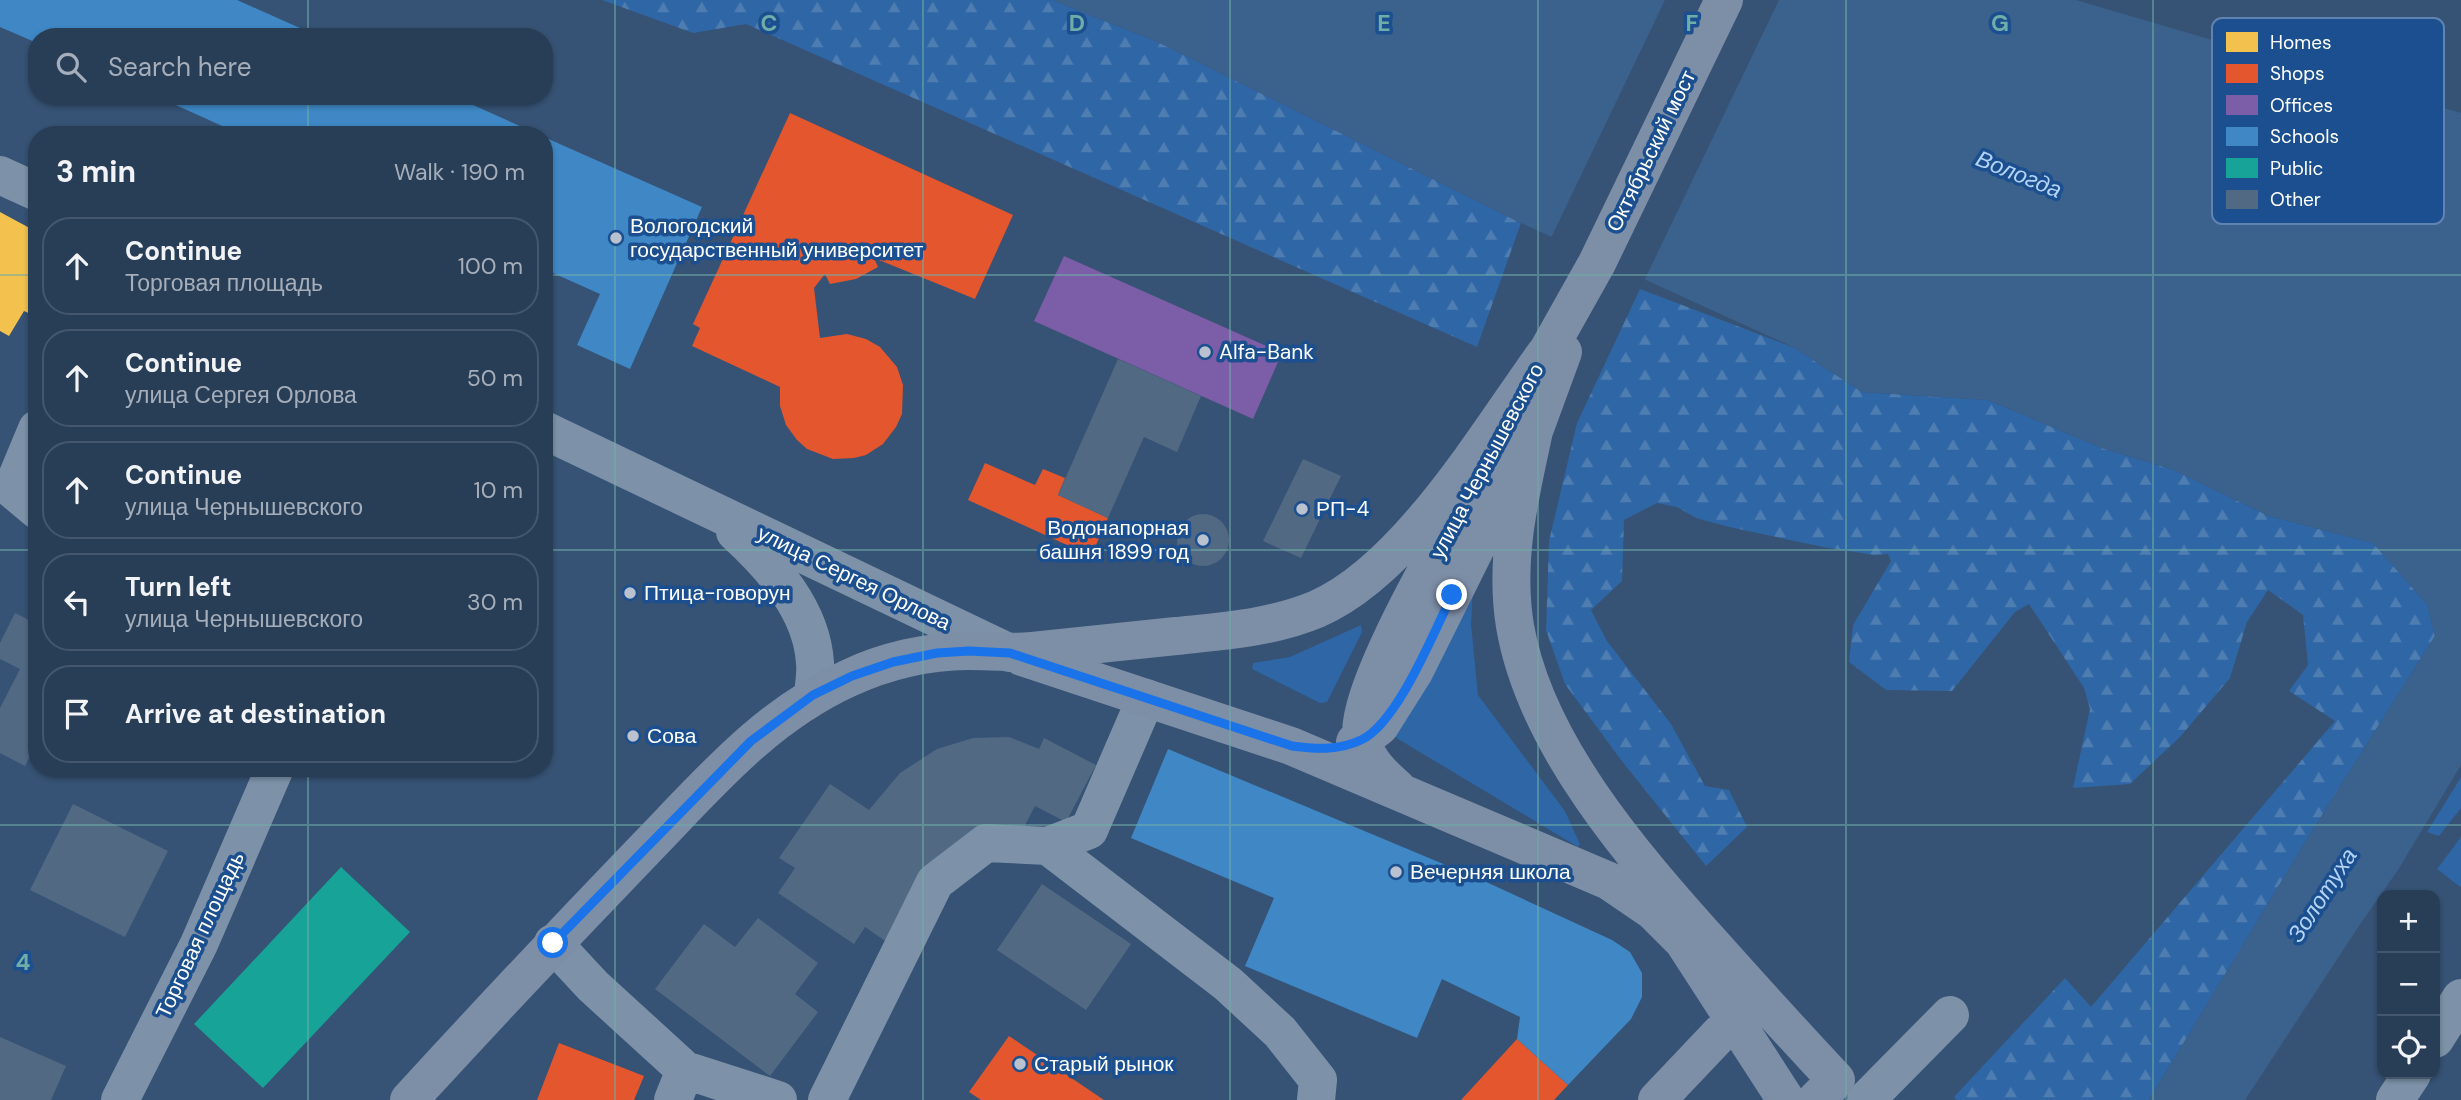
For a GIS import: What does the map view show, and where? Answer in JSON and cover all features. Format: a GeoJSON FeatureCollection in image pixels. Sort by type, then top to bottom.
{"type":"FeatureCollection","features":[{"type":"Feature","properties":{"kind":"main road","name":"Октябрьский мост"},"geometry":{"type":"LineString","coordinates":[[1596,264],[1724,0]]}},
{"type":"Feature","properties":{"kind":"main road","name":"улица Чернышевского"},"geometry":{"type":"LineString","coordinates":[[1362,740],[1362,717],[1383,658],[1596,264]]}},
{"type":"Feature","properties":{"kind":"main road","name":"улица Чернышевского"},"geometry":{"type":"LineString","coordinates":[[1362,740],[1380,726],[1414,672],[1534,431],[1596,264]]}},
{"type":"Feature","properties":{"kind":"main road"},"geometry":{"type":"LineString","coordinates":[[409,1100],[553,943],[751,741],[813,695],[852,676],[893,662],[926,655],[969,651],[1010,653],[1233,630],[1287,619],[1318,608],[1345,594],[1388,560],[1448,490],[1545,354]]}},
{"type":"Feature","properties":{"kind":"main road","name":"улица Сергея Орлова"},"geometry":{"type":"LineString","coordinates":[[1534,431],[1514,537],[1511,585],[1515,626],[1528,678],[1552,730],[1583,785],[1622,838],[1682,910],[1745,1007],[1786,1100]]}},
{"type":"Feature","properties":{"kind":"main road","name":"улица Сергея Орлова"},"geometry":{"type":"LineString","coordinates":[[1010,653],[1292,746],[1609,881],[1653,911],[1745,1007],[1844,1095]]}},
{"type":"Feature","properties":{"kind":"main road"},"geometry":{"type":"LineString","coordinates":[[1292,746],[1320,749],[1343,747],[1362,740],[1369,759],[1381,774],[1404,794]]}},
{"type":"Feature","properties":{"kind":"main road"},"geometry":{"type":"LineString","coordinates":[[1609,881],[1682,910]]}},
{"type":"Feature","properties":{"kind":"main road"},"geometry":{"type":"LineString","coordinates":[[1657,1100],[1745,1007]]}},
{"type":"Feature","properties":{"kind":"street"},"geometry":{"type":"LineString","coordinates":[[0,175],[28,188]]}},
{"type":"Feature","properties":{"kind":"street","name":"улица Сергея Орлова"},"geometry":{"type":"LineString","coordinates":[[553,434],[1010,653]]}},
{"type":"Feature","properties":{"kind":"street"},"geometry":{"type":"LineString","coordinates":[[16,496],[28,458]]}},
{"type":"Feature","properties":{"kind":"street"},"geometry":{"type":"LineString","coordinates":[[688,498],[733,530],[763,557],[783,581],[809,636],[815,663],[813,695]]}},
{"type":"Feature","properties":{"kind":"street"},"geometry":{"type":"LineString","coordinates":[[827,1100],[935,882],[986,843],[1048,846],[1089,830],[1146,698]]}},
{"type":"Feature","properties":{"kind":"street","name":"Торговая площадь"},"geometry":{"type":"LineString","coordinates":[[120,1100],[200,944],[271,777]]}},
{"type":"Feature","properties":{"kind":"street"},"geometry":{"type":"LineString","coordinates":[[1048,846],[1228,985],[1280,1032],[1318,1080],[1316,1100]]}},
{"type":"Feature","properties":{"kind":"street"},"geometry":{"type":"LineString","coordinates":[[553,943],[679,1085],[778,1100]]}},
{"type":"Feature","properties":{"kind":"street"},"geometry":{"type":"LineString","coordinates":[[2440,1031],[2461,999]]}},
{"type":"Feature","properties":{"kind":"street"},"geometry":{"type":"LineString","coordinates":[[1844,1095],[1950,1015]]}},
{"type":"Feature","properties":{"kind":"street"},"geometry":{"type":"LineString","coordinates":[[2395,1100],[2409,1079]]}},
{"type":"Feature","properties":{"kind":"green space"},"geometry":{"type":"Polygon","coordinates":[[[602,0],[1052,0],[1158,42],[1521,223],[1477,347],[746,24],[693,33],[602,0]]]}},
{"type":"Feature","properties":{"kind":"green space"},"geometry":{"type":"Polygon","coordinates":[[[1640,289],[1795,348],[1862,392],[1988,400],[2102,448],[2174,470],[2269,516],[2373,543],[2427,604],[2435,636],[2312,831],[2149,1100],[1957,1100],[1954,1097],[2065,978],[2091,1007],[2335,721],[2289,691],[2308,665],[2303,615],[2268,590],[2247,622],[2230,678],[2180,737],[2130,784],[2073,788],[2090,709],[2084,688],[2029,604],[2015,612],[1952,691],[1886,690],[1849,662],[1853,625],[1891,561],[1888,554],[1874,555],[1823,547],[1729,527],[1696,518],[1677,507],[1657,503],[1624,520],[1622,581],[1591,610],[1607,641],[1671,724],[1705,786],[1729,790],[1747,827],[1706,866],[1621,760],[1565,684],[1546,630],[1549,541],[1577,423],[1640,289]]]}},
{"type":"Feature","properties":{"kind":"green space"},"geometry":{"type":"Polygon","coordinates":[[[1474,573],[1471,624],[1478,695],[1565,811],[1580,844],[1578,847],[1398,739],[1391,732],[1474,573]]]}},
{"type":"Feature","properties":{"kind":"green space"},"geometry":{"type":"Polygon","coordinates":[[[1361,625],[1362,632],[1327,702],[1320,703],[1252,669],[1253,663],[1290,657],[1361,625]]]}},
{"type":"Feature","properties":{"kind":"green space"},"geometry":{"type":"Polygon","coordinates":[[[2461,777],[2461,808],[2439,836],[2427,832],[2461,777]]]}},
{"type":"Feature","properties":{"kind":"green space"},"geometry":{"type":"Polygon","coordinates":[[[2461,837],[2461,886],[2460,887],[2437,869],[2461,837]]]}},
{"type":"Feature","properties":{"kind":"water"},"geometry":{"type":"Polygon","coordinates":[[[1052,0],[2076,0],[2212,40],[2212,224],[2444,224],[2444,108],[2461,113],[2461,765],[2398,870],[2384,890],[2377,890],[2377,900],[2245,1100],[2149,1100],[2312,831],[2435,636],[2427,604],[2373,543],[2269,516],[2174,470],[2102,448],[1988,400],[1862,392],[1795,348],[1521,223],[1158,42],[1052,0]]]}},
{"type":"Feature","properties":{"kind":"pier"},"geometry":{"type":"Polygon","coordinates":[[[1665,0],[1779,0],[1643,283],[1550,240],[1665,0]]]}},
{"type":"Feature","properties":{"kind":"building: Homes"},"geometry":{"type":"Polygon","coordinates":[[[0,212],[28,227],[28,313],[24,311],[9,336],[0,331],[0,212]]]}},
{"type":"Feature","properties":{"kind":"building: Shops"},"geometry":{"type":"Polygon","coordinates":[[[790,113],[1013,215],[975,299],[874,258],[878,267],[856,279],[830,284],[825,274],[814,288],[820,338],[847,334],[866,339],[880,347],[897,367],[903,385],[902,414],[896,427],[883,444],[866,455],[854,458],[833,459],[807,449],[786,425],[780,406],[780,387],[692,346],[700,328],[693,324],[790,113]]]}},
{"type":"Feature","properties":{"kind":"building: Shops"},"geometry":{"type":"Polygon","coordinates":[[[985,463],[1035,485],[1043,469],[1065,478],[1058,495],[1108,518],[1091,556],[968,500],[985,463]]]}},
{"type":"Feature","properties":{"kind":"building: Shops","name":"Старый рынок"},"geometry":{"type":"Polygon","coordinates":[[[1009,1036],[1104,1100],[981,1100],[969,1092],[1009,1036]]]}},
{"type":"Feature","properties":{"kind":"building: Shops"},"geometry":{"type":"Polygon","coordinates":[[[1517,1039],[1568,1085],[1554,1100],[1461,1100],[1517,1039]]]}},
{"type":"Feature","properties":{"kind":"building: Shops"},"geometry":{"type":"Polygon","coordinates":[[[559,1043],[644,1076],[634,1100],[537,1100],[559,1043]]]}},
{"type":"Feature","properties":{"kind":"building: Offices"},"geometry":{"type":"Polygon","coordinates":[[[1064,256],[1282,353],[1253,419],[1034,321],[1064,256]]]}},
{"type":"Feature","properties":{"kind":"building: Schools"},"geometry":{"type":"Polygon","coordinates":[[[0,0],[237,0],[300,28],[28,28],[28,39],[0,27],[0,0]]]}},
{"type":"Feature","properties":{"kind":"building: Schools"},"geometry":{"type":"Polygon","coordinates":[[[176,105],[473,105],[520,126],[222,126],[176,105]]]}},
{"type":"Feature","properties":{"kind":"building: Schools","name":"Вологодский государственный университет"},"geometry":{"type":"Polygon","coordinates":[[[553,141],[702,207],[630,369],[577,345],[600,294],[553,273],[553,141]]]}},
{"type":"Feature","properties":{"kind":"building: Schools"},"geometry":{"type":"Polygon","coordinates":[[[1168,749],[1484,881],[1612,940],[1630,952],[1642,973],[1642,997],[1631,1019],[1568,1085],[1517,1039],[1520,1017],[1442,979],[1417,1038],[1245,966],[1274,898],[1131,838],[1168,749]]]}},
{"type":"Feature","properties":{"kind":"building: Public"},"geometry":{"type":"Polygon","coordinates":[[[341,867],[410,932],[263,1088],[194,1024],[341,867]]]}},
{"type":"Feature","properties":{"kind":"building: Other"},"geometry":{"type":"Polygon","coordinates":[[[1118,359],[1201,396],[1177,452],[1144,437],[1108,518],[1058,495],[1118,359]]]}},
{"type":"Feature","properties":{"kind":"building: Other","name":"РП-4"},"geometry":{"type":"Polygon","coordinates":[[[1303,459],[1341,476],[1301,558],[1263,541],[1303,459]]]}},
{"type":"Feature","properties":{"kind":"building: Other","name":"Водонапорная башня 1899 год"},"geometry":{"type":"Polygon","coordinates":[[[1203,514],[1222,521],[1229,540],[1222,559],[1203,566],[1184,559],[1177,540],[1184,521],[1203,514]]]}},
{"type":"Feature","properties":{"kind":"building: Other"},"geometry":{"type":"Polygon","coordinates":[[[15,613],[28,620],[28,760],[25,766],[0,753],[0,708],[20,669],[0,659],[0,643],[15,613]]]}},
{"type":"Feature","properties":{"kind":"building: Other"},"geometry":{"type":"Polygon","coordinates":[[[1009,737],[1039,749],[1044,738],[1096,765],[1066,822],[1035,806],[1022,831],[888,943],[865,927],[854,944],[778,893],[795,868],[779,858],[830,784],[869,810],[900,773],[937,749],[973,738],[1009,737]]]}},
{"type":"Feature","properties":{"kind":"building: Other"},"geometry":{"type":"Polygon","coordinates":[[[73,804],[168,851],[125,937],[30,890],[73,804]]]}},
{"type":"Feature","properties":{"kind":"building: Other"},"geometry":{"type":"Polygon","coordinates":[[[1042,884],[1131,944],[1086,1010],[997,950],[1042,884]]]}},
{"type":"Feature","properties":{"kind":"building: Other"},"geometry":{"type":"Polygon","coordinates":[[[758,918],[818,963],[795,994],[818,1012],[770,1076],[655,989],[704,924],[735,947],[758,918]]]}},
{"type":"Feature","properties":{"kind":"building: Other"},"geometry":{"type":"Polygon","coordinates":[[[0,1037],[66,1066],[51,1100],[0,1100],[0,1037]]]}},
{"type":"Feature","properties":{"kind":"place","name":"Вологодский государственный университет"},"geometry":{"type":"Point","coordinates":[616,238]}},
{"type":"Feature","properties":{"kind":"place","name":"Alfa-Bank"},"geometry":{"type":"Point","coordinates":[1205,352]}},
{"type":"Feature","properties":{"kind":"place","name":"РП-4"},"geometry":{"type":"Point","coordinates":[1302,509]}},
{"type":"Feature","properties":{"kind":"place","name":"Водонапорная башня 1899 год"},"geometry":{"type":"Point","coordinates":[1203,540]}},
{"type":"Feature","properties":{"kind":"place","name":"Птица-говорун"},"geometry":{"type":"Point","coordinates":[630,593]}},
{"type":"Feature","properties":{"kind":"place","name":"Сова"},"geometry":{"type":"Point","coordinates":[633,736]}},
{"type":"Feature","properties":{"kind":"place","name":"Вечерняя школа"},"geometry":{"type":"Point","coordinates":[1396,872]}},
{"type":"Feature","properties":{"kind":"place","name":"Старый рынок"},"geometry":{"type":"Point","coordinates":[1020,1064]}},
{"type":"Feature","properties":{"kind":"route"},"geometry":{"type":"LineString","coordinates":[[553,943],[751,741],[813,695],[852,676],[893,662],[937,653],[1010,653],[1292,746],[1320,749],[1343,747],[1362,740],[1380,726],[1414,672],[1452,595]]}},
{"type":"Feature","properties":{"kind":"water label","name":"Вологда"},"geometry":{"type":"Point","coordinates":[2019,174]}},
{"type":"Feature","properties":{"kind":"water label","name":"Золотуха"},"geometry":{"type":"Point","coordinates":[2322,895]}}]}
